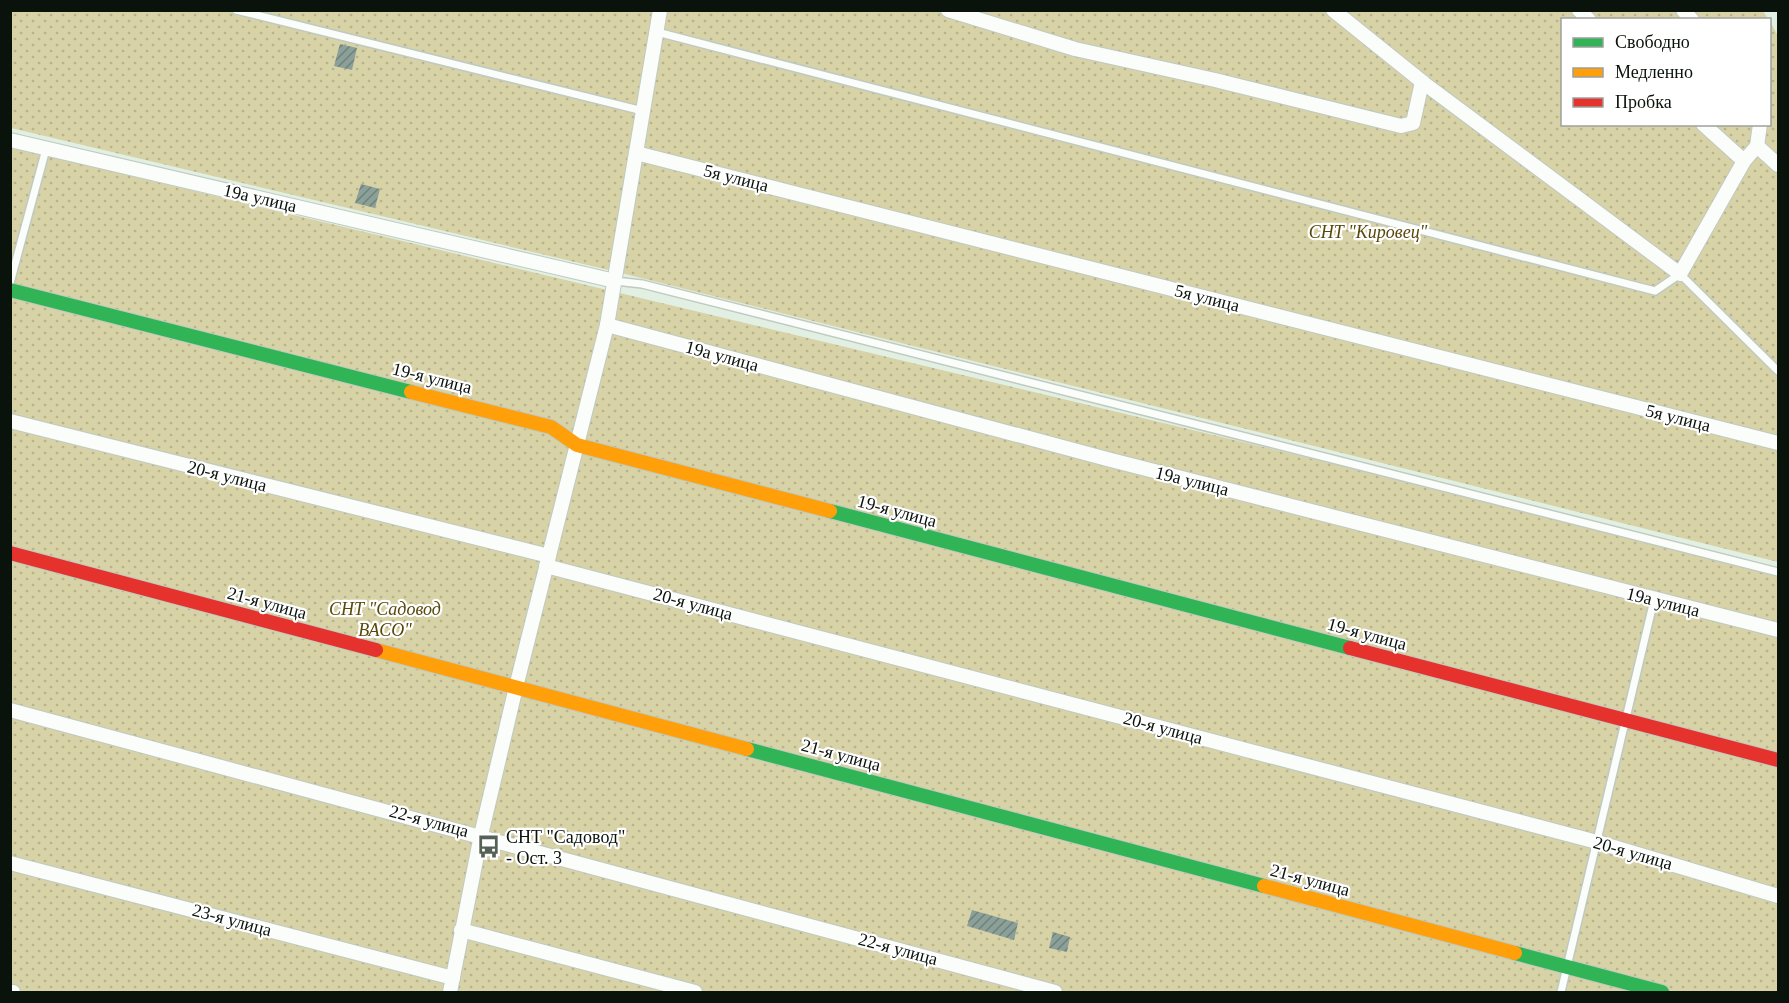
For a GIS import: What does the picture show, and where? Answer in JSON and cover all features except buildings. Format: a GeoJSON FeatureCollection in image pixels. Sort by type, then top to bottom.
{"type":"FeatureCollection","features":[{"type":"Feature","properties":{"kind":"street"},"geometry":{"type":"LineString","coordinates":[[450,993],[481,835],[607,325],[660,10]]}},
{"type":"Feature","properties":{"kind":"street"},"geometry":{"type":"LineString","coordinates":[[948,10],[1075,49],[1215,80],[1401,126],[1413,123],[1422,82]]}},
{"type":"Feature","properties":{"kind":"street"},"geometry":{"type":"LineString","coordinates":[[1333,10],[1422,82],[1680,274],[1743,161],[1757,146],[1760,126]]}},
{"type":"Feature","properties":{"kind":"street"},"geometry":{"type":"LineString","coordinates":[[1705,126],[1743,161]]}},
{"type":"Feature","properties":{"kind":"street","name":"19а улица"},"geometry":{"type":"LineString","coordinates":[[10,140],[615,281]]}},
{"type":"Feature","properties":{"kind":"street"},"geometry":{"type":"LineString","coordinates":[[1757,146],[1779,165]]}},
{"type":"Feature","properties":{"kind":"street","name":"5я улица"},"geometry":{"type":"LineString","coordinates":[[636,153],[1779,443]]}},
{"type":"Feature","properties":{"kind":"street","name":"19-я улица"},"geometry":{"type":"LineString","coordinates":[[10,290],[551,427],[577,445],[1779,760]]}},
{"type":"Feature","properties":{"kind":"street","name":"19а улица"},"geometry":{"type":"LineString","coordinates":[[607,325],[1107,459],[1779,630]]}},
{"type":"Feature","properties":{"kind":"street","name":"20-я улица"},"geometry":{"type":"LineString","coordinates":[[10,421],[547,561],[1597,842],[1779,896]]}},
{"type":"Feature","properties":{"kind":"street","name":"21-я улица"},"geometry":{"type":"LineString","coordinates":[[10,553],[1662,993]]}},
{"type":"Feature","properties":{"kind":"street","name":"22-я улица"},"geometry":{"type":"LineString","coordinates":[[10,710],[481,835],[1055,993]]}},
{"type":"Feature","properties":{"kind":"street","name":"23-я улица"},"geometry":{"type":"LineString","coordinates":[[10,863],[453,978]]}},
{"type":"Feature","properties":{"kind":"street"},"geometry":{"type":"LineString","coordinates":[[461,930],[695,993]]}},
{"type":"Feature","properties":{"kind":"lane"},"geometry":{"type":"LineString","coordinates":[[236,10],[643,111]]}},
{"type":"Feature","properties":{"kind":"lane"},"geometry":{"type":"LineString","coordinates":[[657,32],[1655,291],[1680,274],[1779,371]]}},
{"type":"Feature","properties":{"kind":"lane"},"geometry":{"type":"LineString","coordinates":[[10,283],[46,149]]}},
{"type":"Feature","properties":{"kind":"lane"},"geometry":{"type":"LineString","coordinates":[[615,281],[642,284],[1779,572]]}},
{"type":"Feature","properties":{"kind":"lane"},"geometry":{"type":"LineString","coordinates":[[1561,993],[1654,600]]}},
{"type":"Feature","properties":{"kind":"green space","name":"СНТ \"Кировец\""},"geometry":{"type":"Polygon","coordinates":[[[11,11],[1763,11],[1767,18],[1561,18],[1561,126],[1771,126],[1771,23],[1778,36],[1778,562],[621,273],[11,128],[11,11]]]}},
{"type":"Feature","properties":{"kind":"green space","name":"СНТ \"Садовод ВАСО\""},"geometry":{"type":"Polygon","coordinates":[[[10,147],[1778,570],[1778,992],[11,992],[10,147]]]}},
{"type":"Feature","properties":{"kind":"traffic: fast"},"geometry":{"type":"LineString","coordinates":[[10,290],[411,392]]}},
{"type":"Feature","properties":{"kind":"traffic: fast"},"geometry":{"type":"LineString","coordinates":[[830,511],[1350,648]]}},
{"type":"Feature","properties":{"kind":"traffic: fast"},"geometry":{"type":"LineString","coordinates":[[747,749],[1264,886]]}},
{"type":"Feature","properties":{"kind":"traffic: fast"},"geometry":{"type":"LineString","coordinates":[[1515,953],[1662,992]]}},
{"type":"Feature","properties":{"kind":"traffic: slow"},"geometry":{"type":"LineString","coordinates":[[411,392],[551,427],[577,445],[830,511]]}},
{"type":"Feature","properties":{"kind":"traffic: slow"},"geometry":{"type":"LineString","coordinates":[[376,650],[747,749]]}},
{"type":"Feature","properties":{"kind":"traffic: slow"},"geometry":{"type":"LineString","coordinates":[[1264,886],[1515,953]]}},
{"type":"Feature","properties":{"kind":"traffic: jam"},"geometry":{"type":"LineString","coordinates":[[10,553],[376,650]]}},
{"type":"Feature","properties":{"kind":"traffic: jam"},"geometry":{"type":"LineString","coordinates":[[1350,648],[1778,760]]}},
{"type":"Feature","properties":{"kind":"place","name":"СНТ \"Садовод\" - Ост. 3"},"geometry":{"type":"Point","coordinates":[488,847]}}]}
